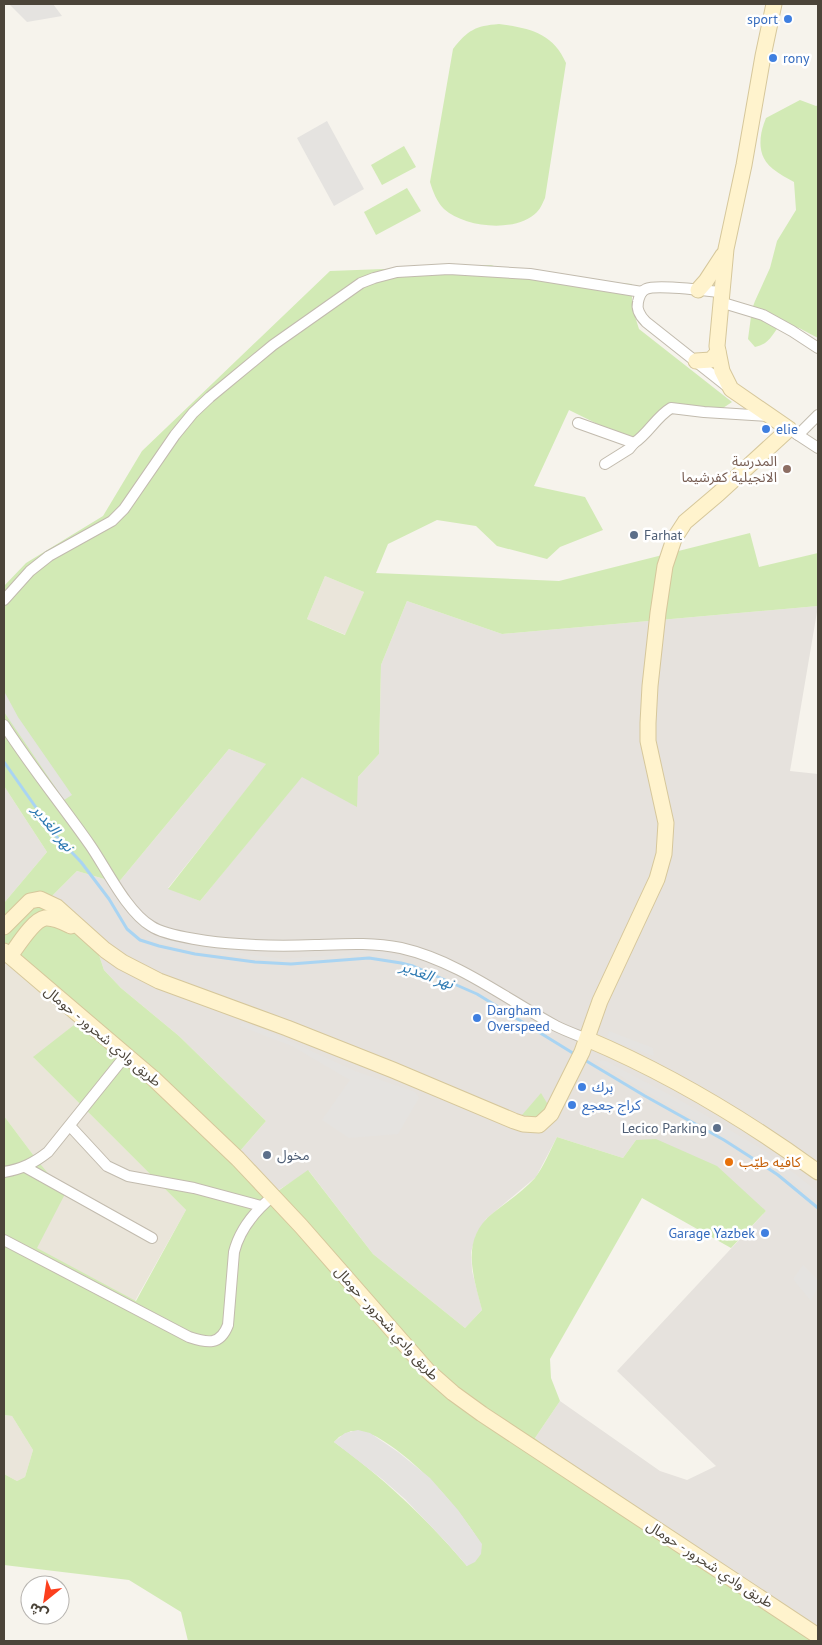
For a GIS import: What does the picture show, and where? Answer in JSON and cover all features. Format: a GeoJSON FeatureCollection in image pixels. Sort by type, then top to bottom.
{"type":"FeatureCollection","features":[{"type":"Feature","properties":{"kind":"street"},"geometry":{"type":"LineString","coordinates":[[731,389],[722,371],[717,346],[720,297],[726,249],[774,4]]}},
{"type":"Feature","properties":{"kind":"street"},"geometry":{"type":"LineString","coordinates":[[698,290],[706,282],[726,249]]}},
{"type":"Feature","properties":{"kind":"street"},"geometry":{"type":"LineString","coordinates":[[4,600],[30,571],[48,556],[112,521],[124,509],[175,434],[192,413],[210,397],[291,331],[361,283],[397,272],[450,269],[530,274],[642,292]]}},
{"type":"Feature","properties":{"kind":"street"},"geometry":{"type":"LineString","coordinates":[[818,348],[763,315],[698,290],[648,288],[642,292],[637,303],[637,309],[642,318],[731,389],[768,416],[818,448]]}},
{"type":"Feature","properties":{"kind":"street"},"geometry":{"type":"LineString","coordinates":[[696,361],[711,360],[718,352]]}},
{"type":"Feature","properties":{"kind":"street"},"geometry":{"type":"LineString","coordinates":[[605,464],[629,449],[670,408],[768,416]]}},
{"type":"Feature","properties":{"kind":"street"},"geometry":{"type":"LineString","coordinates":[[4,927],[26,904],[34,899],[40,899],[57,907],[85,933],[122,962],[159,981],[287,1028],[523,1124],[539,1126],[548,1118],[585,1046],[600,1001],[657,880],[664,854],[666,823],[650,748],[648,723],[658,613],[665,566],[674,539],[685,522],[794,432],[818,415]]}},
{"type":"Feature","properties":{"kind":"street"},"geometry":{"type":"LineString","coordinates":[[578,423],[634,443]]}},
{"type":"Feature","properties":{"kind":"street"},"geometry":{"type":"LineString","coordinates":[[4,726],[23,755],[90,845],[131,907],[152,927],[186,937],[237,944],[380,944],[422,954],[462,972],[514,1000],[557,1026],[585,1046],[639,1062],[722,1107],[818,1172]]}},
{"type":"Feature","properties":{"kind":"street"},"geometry":{"type":"LineString","coordinates":[[7,954],[42,919],[61,921],[85,933]]}},
{"type":"Feature","properties":{"kind":"street","name":"طريق وادي شحرور - حومال"},"geometry":{"type":"LineString","coordinates":[[7,954],[126,1055],[197,1118],[238,1158],[301,1226],[428,1371],[453,1394],[818,1636]]}},
{"type":"Feature","properties":{"kind":"street"},"geometry":{"type":"LineString","coordinates":[[4,1172],[34,1163],[48,1152],[126,1055]]}},
{"type":"Feature","properties":{"kind":"street"},"geometry":{"type":"LineString","coordinates":[[70,1126],[107,1166],[128,1176],[194,1188],[261,1206]]}},
{"type":"Feature","properties":{"kind":"street"},"geometry":{"type":"LineString","coordinates":[[25,1167],[152,1238]]}},
{"type":"Feature","properties":{"kind":"street"},"geometry":{"type":"LineString","coordinates":[[4,1240],[189,1336],[211,1342],[225,1334],[228,1325],[234,1252],[237,1240],[251,1217],[273,1196]]}},
{"type":"Feature","properties":{"kind":"shaded area"},"geometry":{"type":"Polygon","coordinates":[[[9,4],[53,4],[62,16],[27,22],[9,4]]]}},
{"type":"Feature","properties":{"kind":"shaded area"},"geometry":{"type":"Polygon","coordinates":[[[327,121],[364,189],[334,206],[297,138],[327,121]]]}},
{"type":"Feature","properties":{"kind":"shaded area"},"geometry":{"type":"Polygon","coordinates":[[[325,576],[364,592],[346,635],[307,619],[325,576]]]}},
{"type":"Feature","properties":{"kind":"shaded area"},"geometry":{"type":"Polygon","coordinates":[[[407,601],[502,634],[818,606],[790,771],[818,774],[818,1633],[568,1466],[535,1438],[560,1401],[660,1471],[687,1480],[716,1466],[617,1371],[766,1211],[636,1140],[623,1158],[557,1137],[536,1177],[486,1219],[476,1235],[471,1252],[472,1271],[482,1310],[465,1328],[373,1254],[309,1171],[277,1191],[240,1151],[266,1121],[179,1036],[121,988],[104,970],[98,952],[43,905],[77,871],[118,883],[229,749],[267,764],[168,888],[200,901],[302,776],[358,777],[379,754],[381,665],[407,601]]]}},
{"type":"Feature","properties":{"kind":"shaded area"},"geometry":{"type":"Polygon","coordinates":[[[4,691],[18,717],[72,795],[64,800],[4,712],[4,691]]]}},
{"type":"Feature","properties":{"kind":"shaded area"},"geometry":{"type":"Polygon","coordinates":[[[4,786],[47,852],[4,903],[4,786]]]}},
{"type":"Feature","properties":{"kind":"shaded area"},"geometry":{"type":"Polygon","coordinates":[[[146,936],[205,948],[282,959],[382,952],[402,956],[405,961],[364,956],[302,962],[269,961],[195,951],[152,941],[146,939],[146,936]]]}},
{"type":"Feature","properties":{"kind":"shaded area"},"geometry":{"type":"Polygon","coordinates":[[[4,945],[79,1021],[34,1058],[186,1210],[135,1301],[36,1248],[37,1160],[4,1116],[4,945]]]}},
{"type":"Feature","properties":{"kind":"shaded area"},"geometry":{"type":"Polygon","coordinates":[[[242,1022],[272,1033],[355,1071],[415,1092],[419,1098],[398,1134],[349,1138],[322,1120],[350,1080],[292,1046],[240,1026],[242,1022]]]}},
{"type":"Feature","properties":{"kind":"shaded area"},"geometry":{"type":"Polygon","coordinates":[[[609,1031],[653,1048],[654,1056],[606,1039],[609,1031]]]}},
{"type":"Feature","properties":{"kind":"shaded area","name":"Lecico Parking"},"geometry":{"type":"Polygon","coordinates":[[[594,1060],[606,1061],[685,1103],[768,1153],[818,1192],[818,1203],[780,1171],[594,1060]]]}},
{"type":"Feature","properties":{"kind":"shaded area"},"geometry":{"type":"Polygon","coordinates":[[[803,1265],[818,1280],[818,1287],[811,1301],[793,1279],[803,1265]]]}},
{"type":"Feature","properties":{"kind":"shaded area"},"geometry":{"type":"Polygon","coordinates":[[[4,1415],[12,1416],[33,1450],[25,1477],[17,1481],[4,1474],[4,1415]]]}},
{"type":"Feature","properties":{"kind":"shaded area"},"geometry":{"type":"Polygon","coordinates":[[[358,1430],[370,1433],[398,1452],[430,1478],[458,1510],[482,1544],[481,1554],[475,1562],[467,1566],[405,1499],[334,1442],[345,1433],[358,1430]]]}},
{"type":"Feature","properties":{"kind":"green space"},"geometry":{"type":"Polygon","coordinates":[[[499,24],[530,30],[539,34],[554,45],[566,63],[543,203],[540,209],[528,219],[517,223],[491,226],[465,220],[444,209],[439,203],[430,182],[453,49],[463,37],[473,30],[499,24]]]}},
{"type":"Feature","properties":{"kind":"green space"},"geometry":{"type":"Polygon","coordinates":[[[800,100],[818,105],[818,338],[799,328],[781,324],[764,344],[755,347],[748,339],[752,309],[770,268],[777,241],[796,210],[794,182],[773,169],[764,158],[760,145],[762,131],[766,118],[800,100]]]}},
{"type":"Feature","properties":{"kind":"green space"},"geometry":{"type":"Polygon","coordinates":[[[404,146],[416,167],[382,185],[371,165],[404,146]]]}},
{"type":"Feature","properties":{"kind":"green space"},"geometry":{"type":"Polygon","coordinates":[[[407,188],[421,211],[376,235],[364,212],[407,188]]]}},
{"type":"Feature","properties":{"kind":"green space"},"geometry":{"type":"Polygon","coordinates":[[[491,265],[523,275],[632,284],[632,307],[639,329],[732,402],[723,408],[671,405],[634,442],[569,410],[534,486],[585,497],[603,530],[560,547],[547,559],[497,546],[476,526],[437,520],[388,544],[376,573],[559,581],[750,533],[759,567],[818,553],[818,606],[502,634],[407,601],[381,665],[379,754],[358,777],[357,807],[302,777],[200,901],[168,889],[266,764],[229,749],[118,883],[77,871],[43,905],[98,952],[104,970],[121,988],[179,1036],[266,1121],[240,1151],[278,1191],[308,1170],[373,1254],[465,1328],[482,1310],[473,1271],[472,1258],[476,1234],[493,1213],[535,1178],[557,1137],[623,1158],[636,1140],[656,1139],[717,1166],[766,1211],[731,1248],[642,1198],[550,1359],[551,1378],[560,1401],[535,1438],[568,1466],[818,1641],[188,1641],[181,1612],[129,1580],[4,1565],[4,1474],[17,1481],[25,1477],[33,1450],[12,1416],[4,1415],[4,1116],[65,1194],[37,1248],[136,1301],[186,1210],[33,1057],[79,1021],[4,945],[4,903],[47,852],[4,786],[4,586],[26,563],[103,516],[142,451],[330,271],[491,265]],[[325,576],[307,619],[345,635],[364,592],[325,576]],[[351,1431],[334,1442],[371,1470],[405,1500],[467,1566],[481,1544],[448,1499],[422,1471],[392,1447],[374,1436],[351,1431]]]}},
{"type":"Feature","properties":{"kind":"green space"},"geometry":{"type":"Polygon","coordinates":[[[541,1093],[550,1108],[538,1118],[522,1115],[541,1093]]]}},
{"type":"Feature","properties":{"kind":"waterway","name":"نهر الغدير"},"geometry":{"type":"LineString","coordinates":[[4,762],[56,836],[81,862],[109,899],[127,929],[140,940],[195,954],[255,962],[291,964],[369,958],[413,966],[477,994],[576,1055]]}},
{"type":"Feature","properties":{"kind":"waterway","name":"نهر الغدير"},"geometry":{"type":"LineString","coordinates":[[583,1059],[724,1140],[778,1175],[818,1208]]}},
{"type":"Feature","properties":{"kind":"place","name":"sport"},"geometry":{"type":"Point","coordinates":[788,19]}},
{"type":"Feature","properties":{"kind":"place","name":"rony"},"geometry":{"type":"Point","coordinates":[773,58]}},
{"type":"Feature","properties":{"kind":"place","name":"elie"},"geometry":{"type":"Point","coordinates":[766,429]}},
{"type":"Feature","properties":{"kind":"place","name":"المدرسة الانجيلية كفرشيما"},"geometry":{"type":"Point","coordinates":[787,469]}},
{"type":"Feature","properties":{"kind":"place","name":"Farhat"},"geometry":{"type":"Point","coordinates":[634,535]}},
{"type":"Feature","properties":{"kind":"place","name":"Dargham Overspeed"},"geometry":{"type":"Point","coordinates":[477,1018]}},
{"type":"Feature","properties":{"kind":"place","name":"برك"},"geometry":{"type":"Point","coordinates":[582,1087]}},
{"type":"Feature","properties":{"kind":"place","name":"كراج جعجع"},"geometry":{"type":"Point","coordinates":[572,1105]}},
{"type":"Feature","properties":{"kind":"place","name":"Lecico Parking"},"geometry":{"type":"Point","coordinates":[717,1128]}},
{"type":"Feature","properties":{"kind":"place","name":"مخول"},"geometry":{"type":"Point","coordinates":[267,1155]}},
{"type":"Feature","properties":{"kind":"place","name":"كافيه طيّب"},"geometry":{"type":"Point","coordinates":[729,1162]}},
{"type":"Feature","properties":{"kind":"place","name":"Garage Yazbek"},"geometry":{"type":"Point","coordinates":[765,1233]}}]}
